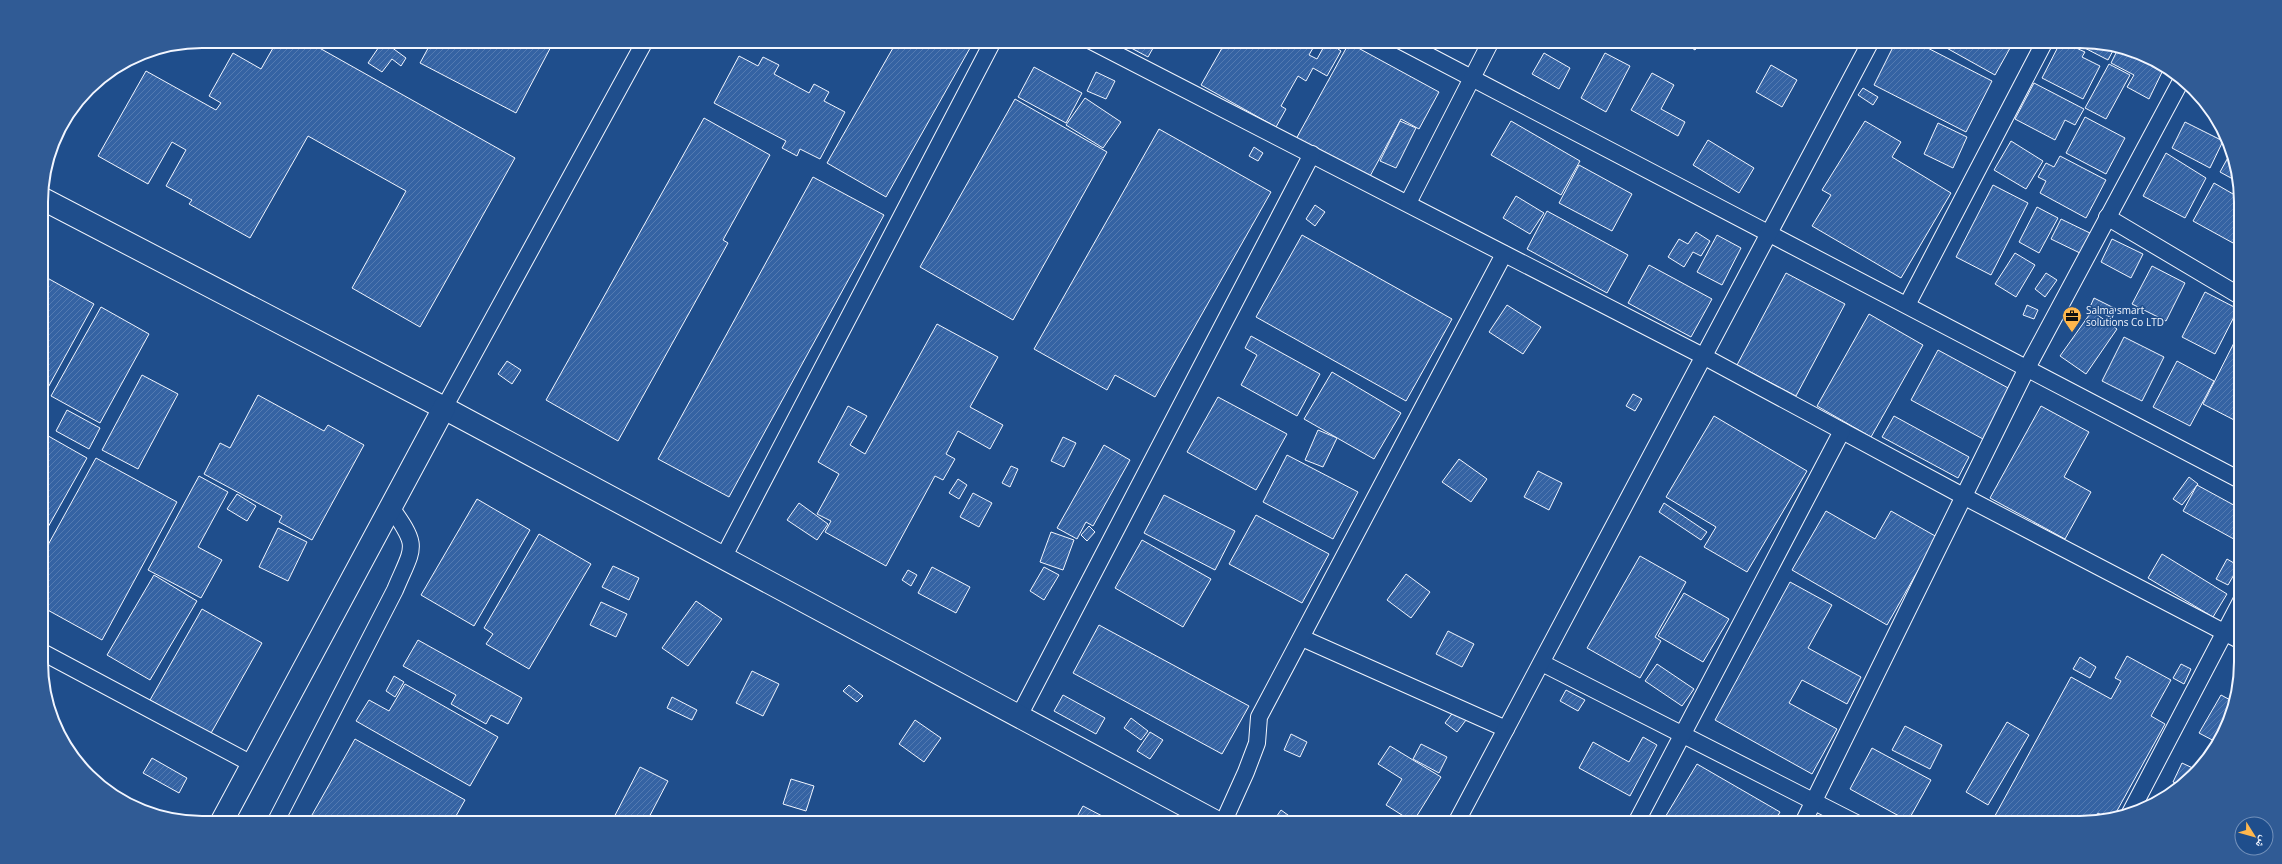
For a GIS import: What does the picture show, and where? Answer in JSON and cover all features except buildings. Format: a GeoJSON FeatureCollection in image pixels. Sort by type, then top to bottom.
{"type":"FeatureCollection","features":[{"type":"Feature","properties":{"kind":"street"},"geometry":{"type":"LineString","coordinates":[[225,816],[390,506],[641,48]]}},
{"type":"Feature","properties":{"kind":"street"},"geometry":{"type":"LineString","coordinates":[[723,558],[989,48]]}},
{"type":"Feature","properties":{"kind":"street"},"geometry":{"type":"LineString","coordinates":[[1105,48],[1703,356],[1963,496],[2234,637]]}},
{"type":"Feature","properties":{"kind":"street"},"geometry":{"type":"LineString","coordinates":[[1414,48],[2234,477]]}},
{"type":"Feature","properties":{"kind":"street"},"geometry":{"type":"LineString","coordinates":[[1408,203],[1487,48]]}},
{"type":"Feature","properties":{"kind":"street"},"geometry":{"type":"LineString","coordinates":[[1460,816],[1867,48]]}},
{"type":"Feature","properties":{"kind":"street"},"geometry":{"type":"LineString","coordinates":[[1907,306],[2041,48]]}},
{"type":"Feature","properties":{"kind":"street"},"geometry":{"type":"LineString","coordinates":[[1807,816],[2027,368],[2179,84]]}},
{"type":"Feature","properties":{"kind":"street"},"geometry":{"type":"LineString","coordinates":[[1019,716],[1312,154]]}},
{"type":"Feature","properties":{"kind":"street"},"geometry":{"type":"LineString","coordinates":[[48,202],[444,408],[1205,816]]}},
{"type":"Feature","properties":{"kind":"street"},"geometry":{"type":"LineString","coordinates":[[2107,217],[2234,289]]}},
{"type":"Feature","properties":{"kind":"street"},"geometry":{"type":"LineString","coordinates":[[1225,816],[1246,772],[1257,743],[1259,717],[1504,254]]}},
{"type":"Feature","properties":{"kind":"street"},"geometry":{"type":"LineString","coordinates":[[1640,816],[1842,431]]}},
{"type":"Feature","properties":{"kind":"street"},"geometry":{"type":"LineString","coordinates":[[279,816],[395,590],[412,552],[412,540],[390,506]]}},
{"type":"Feature","properties":{"kind":"street"},"geometry":{"type":"LineString","coordinates":[[2133,806],[2234,615]]}},
{"type":"Feature","properties":{"kind":"street"},"geometry":{"type":"LineString","coordinates":[[1302,638],[1506,729]]}},
{"type":"Feature","properties":{"kind":"street"},"geometry":{"type":"LineString","coordinates":[[48,656],[252,764]]}},
{"type":"Feature","properties":{"kind":"street"},"geometry":{"type":"LineString","coordinates":[[1542,663],[1842,816]]}},
{"type":"Feature","properties":{"kind":"place","name":"Salma smart solutions Co LTD"},"geometry":{"type":"Point","coordinates":[2072,333]}}]}
